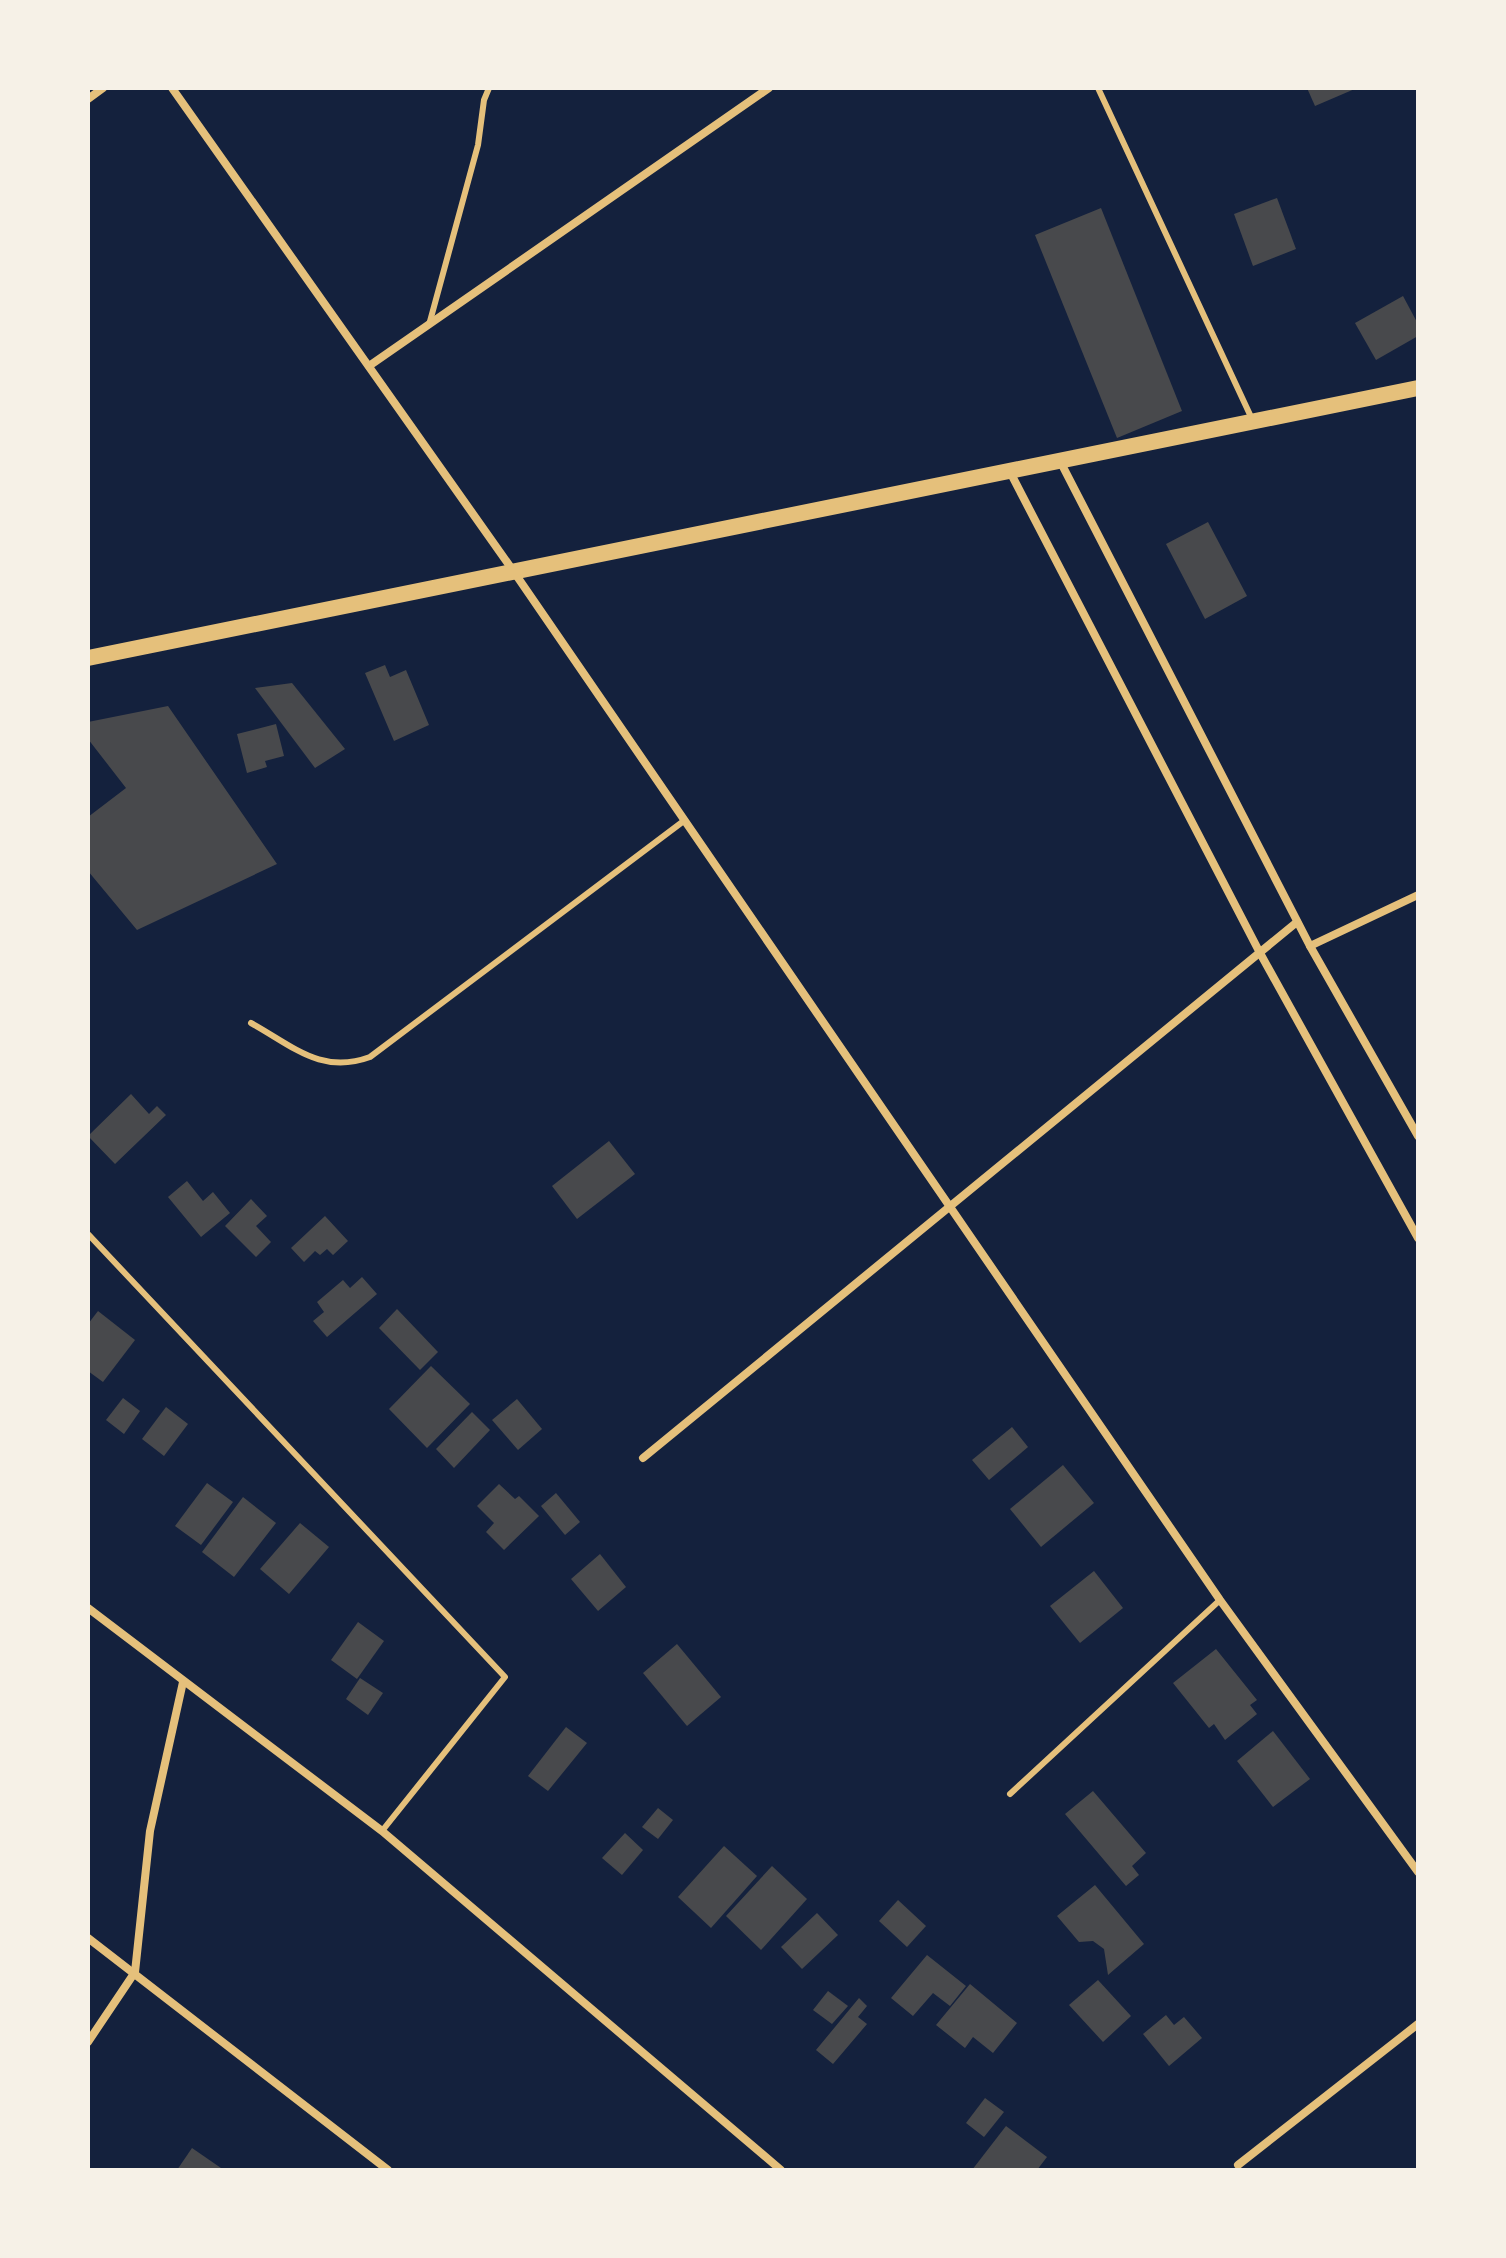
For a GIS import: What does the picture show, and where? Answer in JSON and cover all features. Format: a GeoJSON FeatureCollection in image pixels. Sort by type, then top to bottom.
{"type":"FeatureCollection","features":[{"type":"Feature","properties":{"kind":"main road"},"geometry":{"type":"LineString","coordinates":[[88,658],[1418,388]]}},
{"type":"Feature","properties":{"kind":"street"},"geometry":{"type":"LineString","coordinates":[[88,99],[103,88]]}},
{"type":"Feature","properties":{"kind":"street"},"geometry":{"type":"LineString","coordinates":[[172,88],[514,572],[1220,1600],[1418,1872]]}},
{"type":"Feature","properties":{"kind":"street"},"geometry":{"type":"LineString","coordinates":[[369,366],[769,88]]}},
{"type":"Feature","properties":{"kind":"street"},"geometry":{"type":"LineString","coordinates":[[1060,461],[1297,922],[1418,1136]]}},
{"type":"Feature","properties":{"kind":"street"},"geometry":{"type":"LineString","coordinates":[[1009,471],[1260,953],[1418,1238]]}},
{"type":"Feature","properties":{"kind":"street"},"geometry":{"type":"LineString","coordinates":[[1310,946],[1418,895]]}},
{"type":"Feature","properties":{"kind":"street"},"geometry":{"type":"LineString","coordinates":[[643,1458],[1297,922]]}},
{"type":"Feature","properties":{"kind":"street"},"geometry":{"type":"LineString","coordinates":[[88,1608],[382,1831],[781,2170]]}},
{"type":"Feature","properties":{"kind":"street"},"geometry":{"type":"LineString","coordinates":[[88,2042],[135,1972],[150,1831],[183,1682]]}},
{"type":"Feature","properties":{"kind":"street"},"geometry":{"type":"LineString","coordinates":[[88,1938],[388,2170]]}},
{"type":"Feature","properties":{"kind":"street"},"geometry":{"type":"LineString","coordinates":[[1238,2165],[1418,2024]]}},
{"type":"Feature","properties":{"kind":"lane"},"geometry":{"type":"LineString","coordinates":[[429,325],[478,145],[484,100],[489,88]]}},
{"type":"Feature","properties":{"kind":"lane"},"geometry":{"type":"LineString","coordinates":[[1098,88],[1254,422]]}},
{"type":"Feature","properties":{"kind":"lane"},"geometry":{"type":"LineString","coordinates":[[251,1023],[325,1064],[349,1065],[370,1057],[685,820]]}},
{"type":"Feature","properties":{"kind":"lane"},"geometry":{"type":"LineString","coordinates":[[88,1234],[505,1677],[382,1831]]}},
{"type":"Feature","properties":{"kind":"lane"},"geometry":{"type":"LineString","coordinates":[[1010,1794],[1220,1600]]}},
{"type":"Feature","properties":{"kind":"building"},"geometry":{"type":"Polygon","coordinates":[[[1307,88],[1357,88],[1315,106],[1307,88]]]}},
{"type":"Feature","properties":{"kind":"building"},"geometry":{"type":"Polygon","coordinates":[[[1277,198],[1296,249],[1253,266],[1234,214],[1277,198]]]}},
{"type":"Feature","properties":{"kind":"building"},"geometry":{"type":"Polygon","coordinates":[[[1101,208],[1182,411],[1117,438],[1035,235],[1101,208]]]}},
{"type":"Feature","properties":{"kind":"building"},"geometry":{"type":"Polygon","coordinates":[[[1403,296],[1418,324],[1418,336],[1376,360],[1355,323],[1403,296]]]}},
{"type":"Feature","properties":{"kind":"building"},"geometry":{"type":"Polygon","coordinates":[[[1208,522],[1247,596],[1205,619],[1166,544],[1208,522]]]}},
{"type":"Feature","properties":{"kind":"building"},"geometry":{"type":"Polygon","coordinates":[[[385,665],[390,677],[406,670],[429,725],[394,741],[365,673],[385,665]]]}},
{"type":"Feature","properties":{"kind":"building"},"geometry":{"type":"Polygon","coordinates":[[[292,683],[345,749],[315,768],[255,688],[292,683]]]}},
{"type":"Feature","properties":{"kind":"building"},"geometry":{"type":"Polygon","coordinates":[[[168,706],[277,864],[137,930],[88,871],[88,817],[126,788],[88,739],[88,722],[168,706]]]}},
{"type":"Feature","properties":{"kind":"building"},"geometry":{"type":"Polygon","coordinates":[[[276,724],[284,756],[265,761],[267,767],[247,773],[237,734],[276,724]]]}},
{"type":"Feature","properties":{"kind":"building"},"geometry":{"type":"Polygon","coordinates":[[[131,1094],[149,1114],[157,1106],[166,1115],[115,1164],[88,1136],[131,1094]]]}},
{"type":"Feature","properties":{"kind":"building"},"geometry":{"type":"Polygon","coordinates":[[[609,1141],[635,1174],[577,1219],[552,1186],[609,1141]]]}},
{"type":"Feature","properties":{"kind":"building"},"geometry":{"type":"Polygon","coordinates":[[[187,1181],[203,1201],[213,1192],[230,1213],[201,1237],[168,1197],[187,1181]]]}},
{"type":"Feature","properties":{"kind":"building"},"geometry":{"type":"Polygon","coordinates":[[[251,1199],[267,1216],[256,1226],[271,1242],[256,1257],[225,1226],[251,1199]]]}},
{"type":"Feature","properties":{"kind":"building"},"geometry":{"type":"Polygon","coordinates":[[[325,1216],[348,1241],[333,1255],[327,1249],[320,1255],[315,1251],[304,1262],[291,1248],[325,1216]]]}},
{"type":"Feature","properties":{"kind":"building"},"geometry":{"type":"Polygon","coordinates":[[[362,1277],[377,1294],[327,1337],[313,1321],[324,1312],[317,1302],[343,1280],[350,1288],[362,1277]]]}},
{"type":"Feature","properties":{"kind":"building"},"geometry":{"type":"Polygon","coordinates":[[[397,1309],[438,1352],[420,1370],[379,1328],[397,1309]]]}},
{"type":"Feature","properties":{"kind":"building"},"geometry":{"type":"Polygon","coordinates":[[[98,1311],[135,1340],[103,1382],[88,1371],[88,1324],[98,1311]]]}},
{"type":"Feature","properties":{"kind":"building"},"geometry":{"type":"Polygon","coordinates":[[[431,1366],[470,1404],[427,1448],[389,1409],[431,1366]]]}},
{"type":"Feature","properties":{"kind":"building"},"geometry":{"type":"Polygon","coordinates":[[[123,1398],[140,1411],[124,1434],[106,1420],[123,1398]]]}},
{"type":"Feature","properties":{"kind":"building"},"geometry":{"type":"Polygon","coordinates":[[[517,1399],[542,1429],[518,1450],[492,1420],[517,1399]]]}},
{"type":"Feature","properties":{"kind":"building"},"geometry":{"type":"Polygon","coordinates":[[[166,1407],[188,1424],[164,1456],[142,1439],[166,1407]]]}},
{"type":"Feature","properties":{"kind":"building"},"geometry":{"type":"Polygon","coordinates":[[[472,1412],[490,1430],[454,1468],[436,1449],[472,1412]]]}},
{"type":"Feature","properties":{"kind":"building"},"geometry":{"type":"Polygon","coordinates":[[[1012,1427],[1028,1447],[989,1480],[972,1460],[1012,1427]]]}},
{"type":"Feature","properties":{"kind":"building"},"geometry":{"type":"Polygon","coordinates":[[[1063,1465],[1094,1503],[1041,1547],[1010,1509],[1063,1465]]]}},
{"type":"Feature","properties":{"kind":"building"},"geometry":{"type":"Polygon","coordinates":[[[207,1483],[233,1502],[201,1545],[175,1526],[207,1483]]]}},
{"type":"Feature","properties":{"kind":"building"},"geometry":{"type":"Polygon","coordinates":[[[499,1484],[515,1499],[519,1496],[539,1516],[504,1550],[486,1532],[494,1523],[477,1506],[499,1484]]]}},
{"type":"Feature","properties":{"kind":"building"},"geometry":{"type":"Polygon","coordinates":[[[556,1493],[580,1522],[565,1535],[541,1506],[556,1493]]]}},
{"type":"Feature","properties":{"kind":"building"},"geometry":{"type":"Polygon","coordinates":[[[243,1497],[276,1523],[234,1577],[202,1552],[243,1497]]]}},
{"type":"Feature","properties":{"kind":"building"},"geometry":{"type":"Polygon","coordinates":[[[300,1523],[329,1547],[289,1594],[260,1569],[300,1523]]]}},
{"type":"Feature","properties":{"kind":"building"},"geometry":{"type":"Polygon","coordinates":[[[600,1554],[626,1587],[598,1611],[571,1579],[600,1554]]]}},
{"type":"Feature","properties":{"kind":"building"},"geometry":{"type":"Polygon","coordinates":[[[1094,1571],[1123,1608],[1080,1643],[1050,1606],[1094,1571]]]}},
{"type":"Feature","properties":{"kind":"building"},"geometry":{"type":"Polygon","coordinates":[[[358,1622],[384,1641],[357,1679],[331,1660],[358,1622]]]}},
{"type":"Feature","properties":{"kind":"building"},"geometry":{"type":"Polygon","coordinates":[[[677,1644],[721,1697],[687,1726],[643,1673],[677,1644]]]}},
{"type":"Feature","properties":{"kind":"building"},"geometry":{"type":"Polygon","coordinates":[[[1216,1649],[1257,1700],[1250,1705],[1257,1714],[1225,1740],[1214,1724],[1209,1728],[1173,1683],[1216,1649]]]}},
{"type":"Feature","properties":{"kind":"building"},"geometry":{"type":"Polygon","coordinates":[[[360,1678],[383,1693],[368,1715],[346,1699],[360,1678]]]}},
{"type":"Feature","properties":{"kind":"building"},"geometry":{"type":"Polygon","coordinates":[[[566,1727],[587,1743],[548,1791],[528,1776],[566,1727]]]}},
{"type":"Feature","properties":{"kind":"building"},"geometry":{"type":"Polygon","coordinates":[[[1273,1731],[1310,1779],[1273,1807],[1237,1761],[1273,1731]]]}},
{"type":"Feature","properties":{"kind":"building"},"geometry":{"type":"Polygon","coordinates":[[[1093,1791],[1146,1853],[1132,1866],[1139,1875],[1126,1886],[1065,1814],[1093,1791]]]}},
{"type":"Feature","properties":{"kind":"building"},"geometry":{"type":"Polygon","coordinates":[[[658,1808],[673,1820],[658,1839],[642,1827],[658,1808]]]}},
{"type":"Feature","properties":{"kind":"building"},"geometry":{"type":"Polygon","coordinates":[[[625,1833],[643,1850],[622,1875],[602,1858],[625,1833]]]}},
{"type":"Feature","properties":{"kind":"building"},"geometry":{"type":"Polygon","coordinates":[[[724,1846],[757,1876],[711,1928],[678,1897],[724,1846]]]}},
{"type":"Feature","properties":{"kind":"building"},"geometry":{"type":"Polygon","coordinates":[[[772,1866],[807,1899],[761,1950],[726,1916],[772,1866]]]}},
{"type":"Feature","properties":{"kind":"building"},"geometry":{"type":"Polygon","coordinates":[[[1095,1885],[1144,1944],[1108,1975],[1104,1949],[1093,1941],[1079,1942],[1057,1916],[1095,1885]]]}},
{"type":"Feature","properties":{"kind":"building"},"geometry":{"type":"Polygon","coordinates":[[[898,1900],[926,1926],[907,1947],[879,1921],[898,1900]]]}},
{"type":"Feature","properties":{"kind":"building"},"geometry":{"type":"Polygon","coordinates":[[[817,1913],[838,1935],[802,1969],[781,1947],[817,1913]]]}},
{"type":"Feature","properties":{"kind":"building"},"geometry":{"type":"Polygon","coordinates":[[[927,1955],[966,1986],[950,2006],[933,1993],[913,2016],[891,1998],[927,1955]]]}},
{"type":"Feature","properties":{"kind":"building"},"geometry":{"type":"Polygon","coordinates":[[[1098,1980],[1131,2016],[1103,2042],[1069,2005],[1098,1980]]]}},
{"type":"Feature","properties":{"kind":"building"},"geometry":{"type":"Polygon","coordinates":[[[970,1984],[1017,2023],[993,2053],[973,2037],[965,2048],[936,2025],[970,1984]]]}},
{"type":"Feature","properties":{"kind":"building"},"geometry":{"type":"Polygon","coordinates":[[[828,1991],[848,2006],[832,2024],[813,2010],[828,1991]]]}},
{"type":"Feature","properties":{"kind":"building"},"geometry":{"type":"Polygon","coordinates":[[[859,1998],[867,2006],[858,2017],[867,2024],[833,2064],[816,2050],[859,1998]]]}},
{"type":"Feature","properties":{"kind":"building"},"geometry":{"type":"Polygon","coordinates":[[[1166,2015],[1174,2025],[1184,2017],[1202,2038],[1169,2066],[1143,2034],[1166,2015]]]}},
{"type":"Feature","properties":{"kind":"building"},"geometry":{"type":"Polygon","coordinates":[[[985,2098],[1004,2112],[984,2137],[966,2123],[985,2098]]]}},
{"type":"Feature","properties":{"kind":"building"},"geometry":{"type":"Polygon","coordinates":[[[1006,2126],[1047,2157],[1037,2170],[972,2170],[1006,2126]]]}},
{"type":"Feature","properties":{"kind":"building"},"geometry":{"type":"Polygon","coordinates":[[[192,2148],[221,2168],[220,2170],[177,2170],[192,2148]]]}}]}
